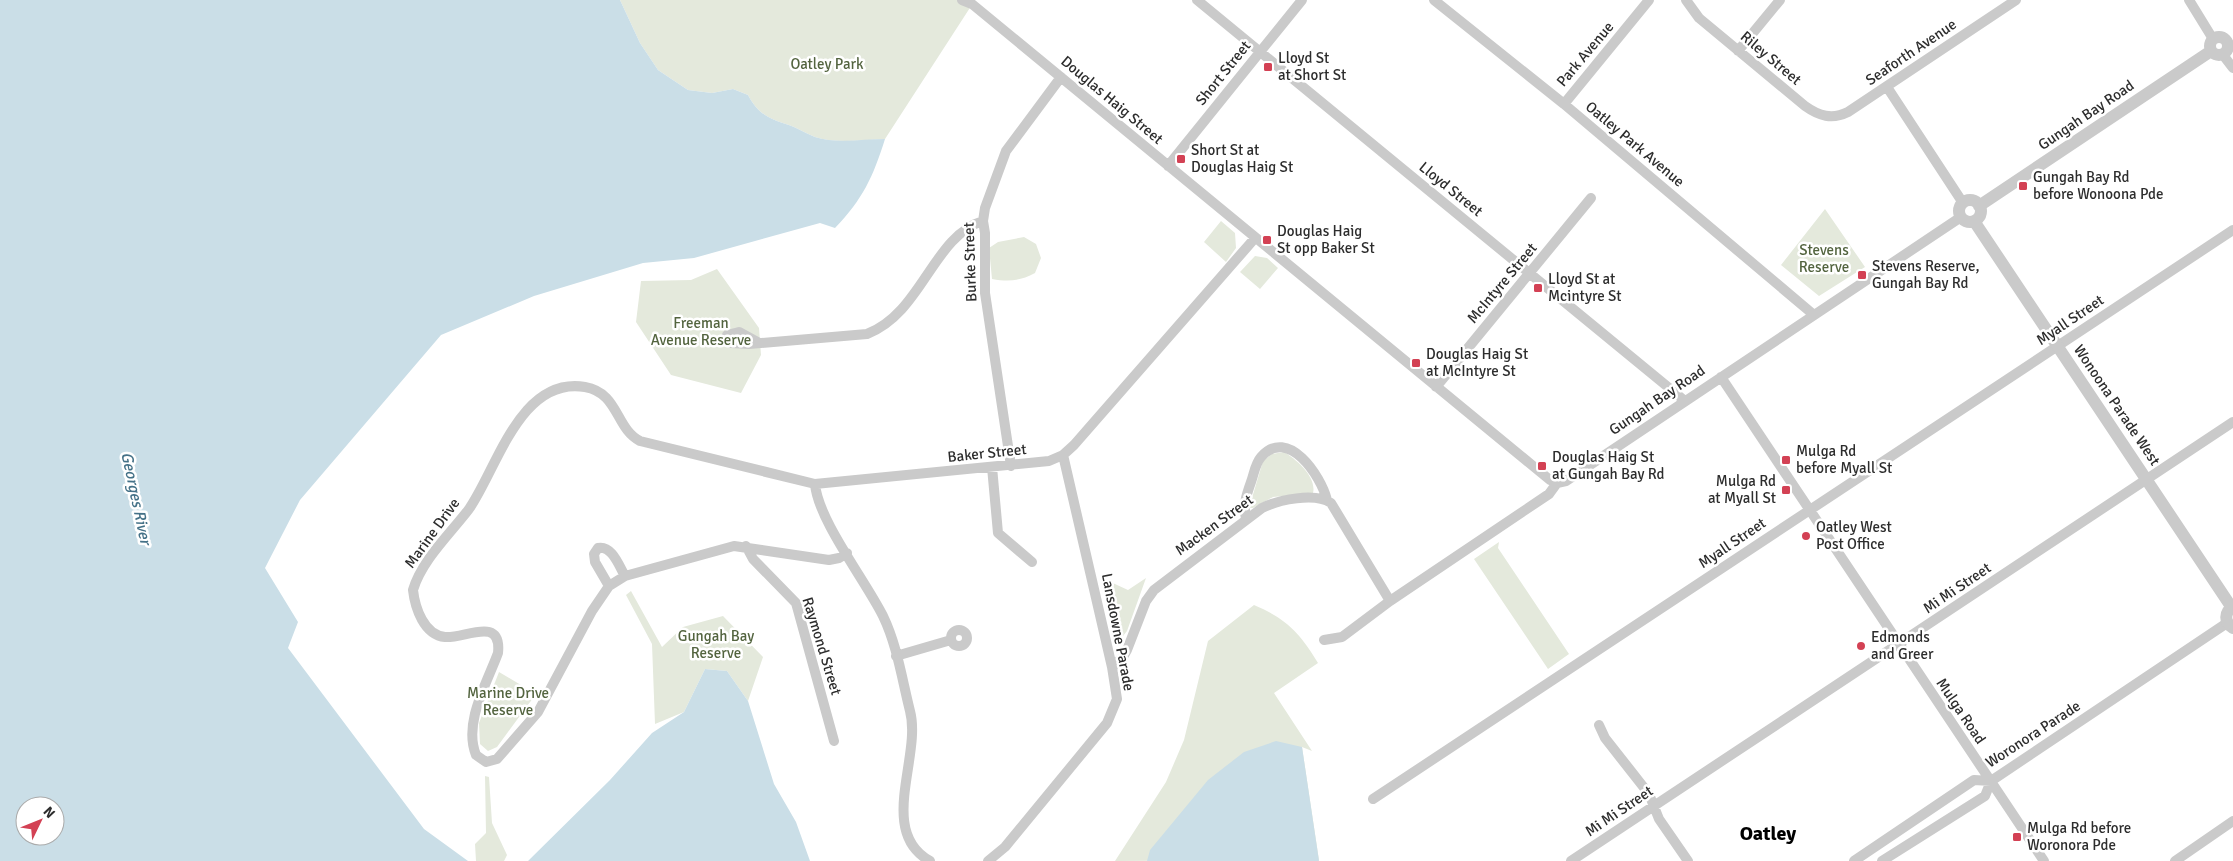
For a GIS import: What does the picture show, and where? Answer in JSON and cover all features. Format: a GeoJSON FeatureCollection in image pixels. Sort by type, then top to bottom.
{"type":"FeatureCollection","features":[{"type":"Feature","properties":{"kind":"street","name":"Douglas Haig Street"},"geometry":{"type":"LineString","coordinates":[[962,0],[972,4],[1436,387],[1550,480],[1557,483]]}},
{"type":"Feature","properties":{"kind":"street","name":"Lloyd Street"},"geometry":{"type":"LineString","coordinates":[[1197,0],[1685,401]]}},
{"type":"Feature","properties":{"kind":"street","name":"Short Street"},"geometry":{"type":"LineString","coordinates":[[1168,166],[1302,0]]}},
{"type":"Feature","properties":{"kind":"street","name":"Oatley Park Avenue"},"geometry":{"type":"LineString","coordinates":[[1434,0],[1564,104],[1814,316]]}},
{"type":"Feature","properties":{"kind":"street","name":"Park Avenue"},"geometry":{"type":"LineString","coordinates":[[1564,104],[1649,0]]}},
{"type":"Feature","properties":{"kind":"street","name":"Riley Street"},"geometry":{"type":"LineString","coordinates":[[1686,0],[1699,18],[1812,111],[1823,116],[1832,117],[1848,112]]}},
{"type":"Feature","properties":{"kind":"street"},"geometry":{"type":"LineString","coordinates":[[1738,51],[1780,0]]}},
{"type":"Feature","properties":{"kind":"street","name":"Seaforth Avenue"},"geometry":{"type":"LineString","coordinates":[[1848,112],[2016,0]]}},
{"type":"Feature","properties":{"kind":"street"},"geometry":{"type":"LineString","coordinates":[[2190,0],[2216,48],[2233,68]]}},
{"type":"Feature","properties":{"kind":"street"},"geometry":{"type":"LineString","coordinates":[[2216,48],[2222,37],[2230,39]]}},
{"type":"Feature","properties":{"kind":"street","name":"Gungah Bay Road"},"geometry":{"type":"LineString","coordinates":[[1979,206],[2216,48]]}},
{"type":"Feature","properties":{"kind":"street","name":"Burke Street"},"geometry":{"type":"LineString","coordinates":[[1011,466],[984,288],[985,233],[983,221],[985,208],[1006,151],[1061,78]]}},
{"type":"Feature","properties":{"kind":"street"},"geometry":{"type":"LineString","coordinates":[[1887,86],[1963,203]]}},
{"type":"Feature","properties":{"kind":"street","name":"McIntyre Street"},"geometry":{"type":"LineString","coordinates":[[1436,387],[1591,198]]}},
{"type":"Feature","properties":{"kind":"street"},"geometry":{"type":"LineString","coordinates":[[1970,200],[1979,206],[1980,215],[1974,222],[1968,222],[1961,217],[1959,208],[1963,203],[1970,200]]}},
{"type":"Feature","properties":{"kind":"street","name":"Gungah Bay Road"},"geometry":{"type":"LineString","coordinates":[[1324,640],[1342,637],[1390,601],[1549,494],[1557,483],[1566,481],[1961,217]]}},
{"type":"Feature","properties":{"kind":"street"},"geometry":{"type":"LineString","coordinates":[[759,343],[867,334],[880,329],[903,310],[957,236],[971,225],[983,221]]}},
{"type":"Feature","properties":{"kind":"street","name":"Wonoona Parade West"},"geometry":{"type":"LineString","coordinates":[[1974,222],[2059,346],[2232,607]]}},
{"type":"Feature","properties":{"kind":"street","name":"Myall Street"},"geometry":{"type":"LineString","coordinates":[[1373,800],[2233,230]]}},
{"type":"Feature","properties":{"kind":"street","name":"Baker Street"},"geometry":{"type":"LineString","coordinates":[[630,434],[640,441],[815,484],[1049,461],[1063,455],[1074,445],[1255,238]]}},
{"type":"Feature","properties":{"kind":"street","name":"Mulga Road"},"geometry":{"type":"LineString","coordinates":[[1721,377],[2044,861]]}},
{"type":"Feature","properties":{"kind":"street","name":"Marine Drive"},"geometry":{"type":"LineString","coordinates":[[630,434],[610,401],[594,390],[568,387],[549,393],[540,399],[510,432],[477,497],[421,571],[415,584],[414,597],[425,626],[432,633],[446,637],[486,630],[493,634],[498,642],[498,653],[473,725],[474,751],[481,760],[490,762],[497,759],[538,712],[582,628],[610,586],[625,576],[726,547],[746,546],[829,560],[839,558],[847,553]]}},
{"type":"Feature","properties":{"kind":"street","name":"Mi Mi Street"},"geometry":{"type":"LineString","coordinates":[[1571,861],[2233,422]]}},
{"type":"Feature","properties":{"kind":"street"},"geometry":{"type":"LineString","coordinates":[[1246,520],[1243,505],[1258,461],[1269,451],[1277,448],[1284,448],[1300,456],[1322,486],[1327,500],[1335,507],[1390,601]]}},
{"type":"Feature","properties":{"kind":"street","name":"Lansdowne Parade"},"geometry":{"type":"LineString","coordinates":[[988,861],[1005,847],[1107,723],[1117,699],[1112,666],[1063,455]]}},
{"type":"Feature","properties":{"kind":"street"},"geometry":{"type":"LineString","coordinates":[[992,467],[998,533],[1032,562]]}},
{"type":"Feature","properties":{"kind":"street"},"geometry":{"type":"LineString","coordinates":[[815,484],[821,509],[886,623],[912,722],[904,821],[913,846],[930,861]]}},
{"type":"Feature","properties":{"kind":"street","name":"Macken Street"},"geometry":{"type":"LineString","coordinates":[[1112,666],[1123,657],[1127,650],[1146,601],[1154,590],[1262,508],[1282,500],[1313,498],[1327,500]]}},
{"type":"Feature","properties":{"kind":"street","name":"Raymond Street"},"geometry":{"type":"LineString","coordinates":[[746,546],[753,559],[796,602],[834,741]]}},
{"type":"Feature","properties":{"kind":"street"},"geometry":{"type":"LineString","coordinates":[[610,586],[594,560],[594,554],[598,548],[604,547],[609,550],[625,576]]}},
{"type":"Feature","properties":{"kind":"street"},"geometry":{"type":"LineString","coordinates":[[2230,626],[2226,613],[2232,607]]}},
{"type":"Feature","properties":{"kind":"street","name":"Woronora Parade"},"geometry":{"type":"LineString","coordinates":[[1854,861],[1974,780],[1991,781],[2230,626]]}},
{"type":"Feature","properties":{"kind":"street"},"geometry":{"type":"LineString","coordinates":[[896,656],[951,640]]}},
{"type":"Feature","properties":{"kind":"street"},"geometry":{"type":"LineString","coordinates":[[1599,725],[1605,738],[1649,794],[1658,819],[1688,861]]}},
{"type":"Feature","properties":{"kind":"street"},"geometry":{"type":"LineString","coordinates":[[1882,861],[1985,796],[1991,781]]}},
{"type":"Feature","properties":{"kind":"street"},"geometry":{"type":"LineString","coordinates":[[1924,814],[1932,828]]}},
{"type":"Feature","properties":{"kind":"street"},"geometry":{"type":"LineString","coordinates":[[2175,861],[2233,822]]}},
{"type":"Feature","properties":{"kind":"green space","name":"Oatley Park"},"geometry":{"type":"Polygon","coordinates":[[[620,0],[975,0],[885,139],[850,141],[815,137],[773,119],[762,113],[748,95],[733,89],[712,93],[688,90],[658,70],[640,43],[620,0]]]}},
{"type":"Feature","properties":{"kind":"green space","name":"Stevens Reserve"},"geometry":{"type":"Polygon","coordinates":[[[1825,209],[1865,267],[1819,296],[1781,265],[1825,209]]]}},
{"type":"Feature","properties":{"kind":"green space"},"geometry":{"type":"Polygon","coordinates":[[[1221,221],[1235,233],[1236,248],[1226,262],[1204,242],[1221,221]]]}},
{"type":"Feature","properties":{"kind":"green space"},"geometry":{"type":"Polygon","coordinates":[[[1024,237],[1036,244],[1041,258],[1035,273],[1014,280],[992,279],[989,248],[998,242],[1024,237]]]}},
{"type":"Feature","properties":{"kind":"green space"},"geometry":{"type":"Polygon","coordinates":[[[1255,256],[1267,258],[1278,268],[1260,289],[1240,272],[1255,256]]]}},
{"type":"Feature","properties":{"kind":"green space","name":"Freeman Avenue Reserve"},"geometry":{"type":"Polygon","coordinates":[[[717,269],[759,328],[761,355],[741,393],[671,375],[636,322],[641,281],[691,280],[717,269]]]}},
{"type":"Feature","properties":{"kind":"green space"},"geometry":{"type":"Polygon","coordinates":[[[1284,452],[1300,464],[1309,475],[1312,481],[1313,493],[1273,497],[1253,508],[1249,508],[1263,461],[1272,454],[1284,452]]]}},
{"type":"Feature","properties":{"kind":"green space"},"geometry":{"type":"Polygon","coordinates":[[[1499,542],[1498,548],[1569,654],[1548,669],[1474,559],[1499,542]]]}},
{"type":"Feature","properties":{"kind":"green space"},"geometry":{"type":"Polygon","coordinates":[[[1146,578],[1127,631],[1123,636],[1118,636],[1113,631],[1104,579],[1128,590],[1146,578]]]}},
{"type":"Feature","properties":{"kind":"green space","name":"Gungah Bay Reserve"},"geometry":{"type":"Polygon","coordinates":[[[631,591],[662,647],[683,627],[723,616],[763,657],[748,701],[727,671],[705,669],[684,712],[655,724],[652,644],[626,595],[631,591]]]}},
{"type":"Feature","properties":{"kind":"green space"},"geometry":{"type":"Polygon","coordinates":[[[1254,605],[1292,628],[1318,663],[1274,693],[1312,751],[1302,747],[1319,860],[1115,861],[1166,782],[1184,740],[1208,641],[1254,605]]]}},
{"type":"Feature","properties":{"kind":"green space","name":"Marine Drive Reserve"},"geometry":{"type":"Polygon","coordinates":[[[499,672],[536,694],[497,747],[488,751],[480,744],[479,723],[499,672]]]}},
{"type":"Feature","properties":{"kind":"green space"},"geometry":{"type":"Polygon","coordinates":[[[485,776],[489,777],[492,823],[507,855],[504,861],[476,861],[475,844],[486,833],[485,776]]]}},
{"type":"Feature","properties":{"kind":"water","name":"Georges River"},"geometry":{"type":"Polygon","coordinates":[[[0,0],[620,0],[640,43],[658,70],[688,90],[712,93],[733,89],[748,95],[757,108],[767,116],[823,139],[841,141],[885,139],[866,187],[853,207],[835,228],[820,223],[694,258],[643,263],[534,296],[441,335],[300,500],[265,568],[298,622],[288,648],[424,829],[468,861],[0,861],[0,0]]]}},
{"type":"Feature","properties":{"kind":"water"},"geometry":{"type":"Polygon","coordinates":[[[705,669],[727,671],[748,701],[774,784],[796,822],[810,861],[528,861],[610,780],[652,733],[684,712],[705,669]]]}},
{"type":"Feature","properties":{"kind":"water"},"geometry":{"type":"Polygon","coordinates":[[[1276,741],[1302,747],[1319,861],[1147,861],[1150,850],[1208,780],[1244,752],[1276,741]]]}},
{"type":"Feature","properties":{"kind":"place","name":"Lloyd St at Short St"},"geometry":{"type":"Point","coordinates":[1268,67]}},
{"type":"Feature","properties":{"kind":"place","name":"Short St at Douglas Haig St"},"geometry":{"type":"Point","coordinates":[1181,159]}},
{"type":"Feature","properties":{"kind":"place","name":"Gungah Bay Rd before Wonoona Pde"},"geometry":{"type":"Point","coordinates":[2023,186]}},
{"type":"Feature","properties":{"kind":"place","name":"Douglas Haig St opp Baker St"},"geometry":{"type":"Point","coordinates":[1267,240]}},
{"type":"Feature","properties":{"kind":"place","name":"Stevens Reserve, Gungah Bay Rd"},"geometry":{"type":"Point","coordinates":[1862,275]}},
{"type":"Feature","properties":{"kind":"place","name":"Lloyd St at Mcintyre St"},"geometry":{"type":"Point","coordinates":[1538,288]}},
{"type":"Feature","properties":{"kind":"place","name":"Douglas Haig St at McIntyre St"},"geometry":{"type":"Point","coordinates":[1416,363]}},
{"type":"Feature","properties":{"kind":"place","name":"Mulga Rd before Myall St"},"geometry":{"type":"Point","coordinates":[1786,460]}},
{"type":"Feature","properties":{"kind":"place","name":"Douglas Haig St at Gungah Bay Rd"},"geometry":{"type":"Point","coordinates":[1542,466]}},
{"type":"Feature","properties":{"kind":"place","name":"Mulga Rd at Myall St"},"geometry":{"type":"Point","coordinates":[1786,490]}},
{"type":"Feature","properties":{"kind":"place","name":"Oatley West Post Office"},"geometry":{"type":"Point","coordinates":[1806,536]}},
{"type":"Feature","properties":{"kind":"place","name":"Edmonds and Greer"},"geometry":{"type":"Point","coordinates":[1861,646]}},
{"type":"Feature","properties":{"kind":"place","name":"Mulga Rd before Woronora Pde"},"geometry":{"type":"Point","coordinates":[2017,837]}},
{"type":"Feature","properties":{"kind":"district","name":"Oatley"},"geometry":{"type":"Point","coordinates":[1768,833]}}]}
